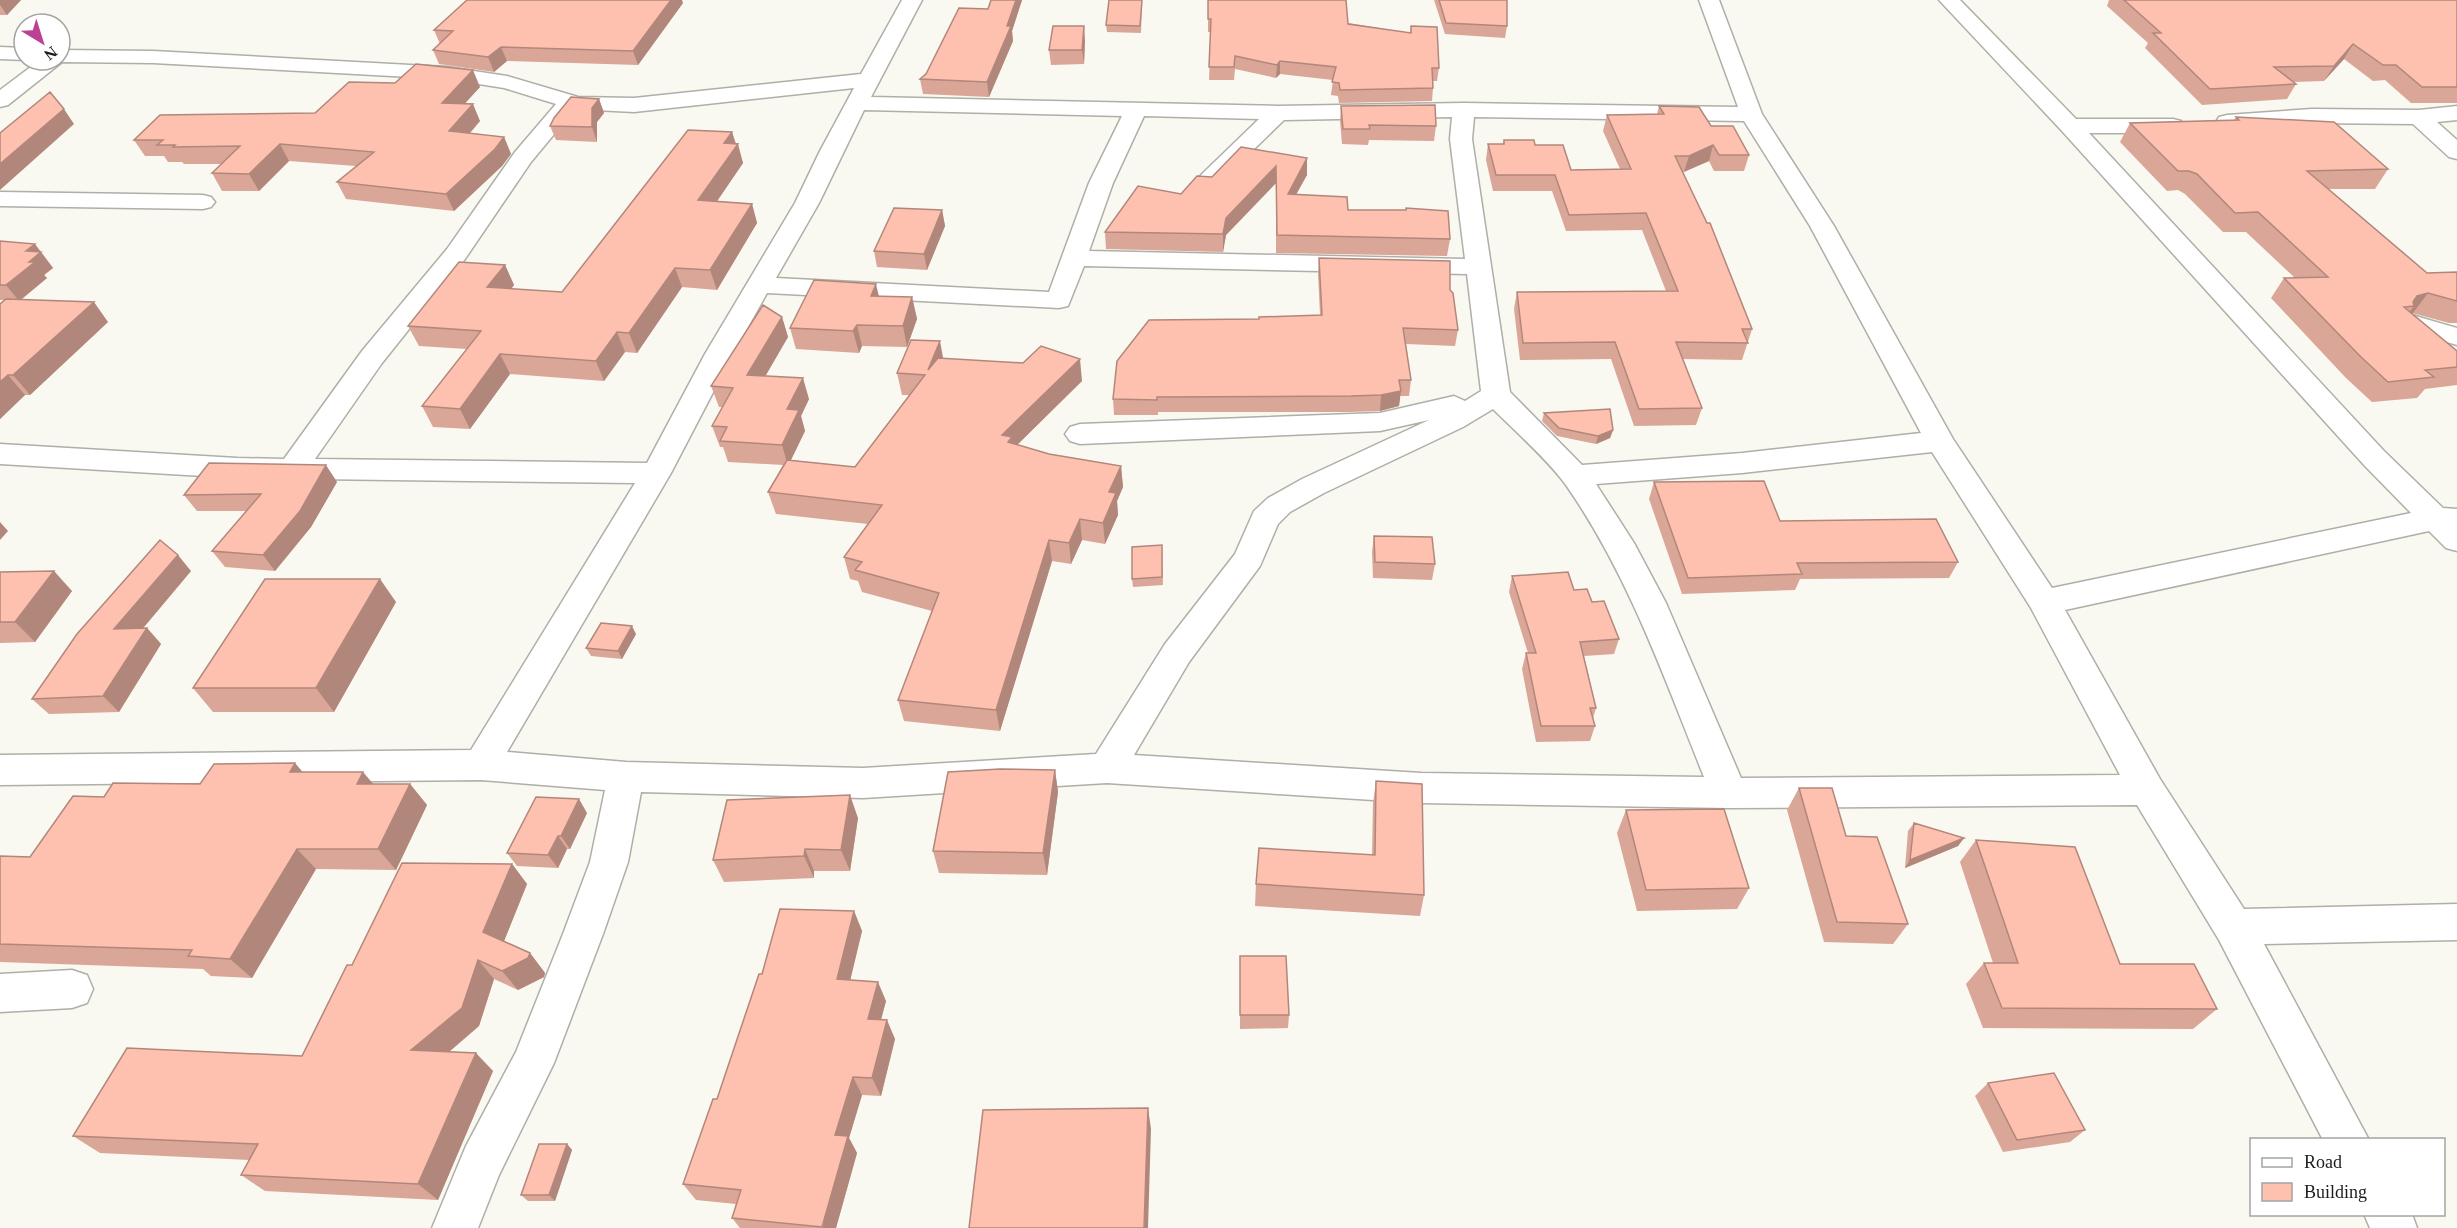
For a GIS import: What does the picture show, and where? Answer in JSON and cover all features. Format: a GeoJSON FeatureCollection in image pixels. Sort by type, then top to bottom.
{"type":"FeatureCollection","features":[{"type":"Feature","properties":{"kind":"street"},"geometry":{"type":"LineString","coordinates":[[481,765],[656,472],[719,354],[807,203],[831,151],[912,0]]}},
{"type":"Feature","properties":{"kind":"street"},"geometry":{"type":"LineString","coordinates":[[1709,0],[1751,114],[1822,226],[1941,441],[2044,602],[2147,790],[2233,927],[2346,1138]]}},
{"type":"Feature","properties":{"kind":"street"},"geometry":{"type":"LineString","coordinates":[[1949,0],[2070,126],[2366,449],[2446,518],[2457,540]]}},
{"type":"Feature","properties":{"kind":"street"},"geometry":{"type":"LineString","coordinates":[[72,56],[153,57],[447,73],[507,82],[570,101],[634,105],[864,91],[1136,110],[1278,113],[1464,110],[1751,114]]}},
{"type":"Feature","properties":{"kind":"street"},"geometry":{"type":"LineString","coordinates":[[0,100],[36,72]]}},
{"type":"Feature","properties":{"kind":"street"},"geometry":{"type":"LineString","coordinates":[[291,469],[372,357],[456,254],[523,157],[570,101]]}},
{"type":"Feature","properties":{"kind":"street"},"geometry":{"type":"LineString","coordinates":[[759,285],[1059,300],[1101,183],[1136,110]]}},
{"type":"Feature","properties":{"kind":"street"},"geometry":{"type":"LineString","coordinates":[[1464,110],[1461,139],[1496,395],[1575,476],[1623,551],[1650,603],[1729,793]]}},
{"type":"Feature","properties":{"kind":"street"},"geometry":{"type":"LineString","coordinates":[[1203,186],[1278,113]]}},
{"type":"Feature","properties":{"kind":"street"},"geometry":{"type":"LineString","coordinates":[[2070,126],[2136,128],[2312,116],[2419,117],[2457,113]]}},
{"type":"Feature","properties":{"kind":"street"},"geometry":{"type":"LineString","coordinates":[[2419,117],[2429,129],[2457,152]]}},
{"type":"Feature","properties":{"kind":"street"},"geometry":{"type":"LineString","coordinates":[[0,199],[203,202]]}},
{"type":"Feature","properties":{"kind":"street"},"geometry":{"type":"LineString","coordinates":[[1074,258],[1480,267]]}},
{"type":"Feature","properties":{"kind":"street"},"geometry":{"type":"LineString","coordinates":[[2412,323],[2457,337]]}},
{"type":"Feature","properties":{"kind":"street"},"geometry":{"type":"LineString","coordinates":[[1080,434],[1380,422],[1496,395]]}},
{"type":"Feature","properties":{"kind":"street"},"geometry":{"type":"LineString","coordinates":[[1107,768],[1177,653],[1249,558],[1265,519],[1279,505],[1313,486],[1453,420],[1496,395]]}},
{"type":"Feature","properties":{"kind":"street"},"geometry":{"type":"LineString","coordinates":[[1575,476],[1742,463],[1941,441]]}},
{"type":"Feature","properties":{"kind":"street"},"geometry":{"type":"LineString","coordinates":[[0,454],[237,468],[656,472]]}},
{"type":"Feature","properties":{"kind":"street"},"geometry":{"type":"LineString","coordinates":[[2044,602],[2446,518]]}},
{"type":"Feature","properties":{"kind":"street"},"geometry":{"type":"LineString","coordinates":[[0,770],[481,765],[626,777],[863,783],[1107,768],[1421,789],[1729,793],[2147,790]]}},
{"type":"Feature","properties":{"kind":"street"},"geometry":{"type":"LineString","coordinates":[[455,1228],[482,1162],[533,1063],[583,933],[609,862],[626,777]]}},
{"type":"Feature","properties":{"kind":"street"},"geometry":{"type":"LineString","coordinates":[[2233,927],[2457,922]]}},
{"type":"Feature","properties":{"kind":"street"},"geometry":{"type":"LineString","coordinates":[[0,993],[72,989]]}},
{"type":"Feature","properties":{"kind":"building"},"geometry":{"type":"Polygon","coordinates":[[[467,0],[671,0],[633,51],[501,47],[488,57],[433,50],[453,31],[434,30],[467,0]]]}},
{"type":"Feature","properties":{"kind":"building"},"geometry":{"type":"Polygon","coordinates":[[[991,0],[1016,0],[1007,26],[1011,26],[987,82],[920,79],[926,74],[959,8],[988,9],[991,0]]]}},
{"type":"Feature","properties":{"kind":"building"},"geometry":{"type":"Polygon","coordinates":[[[1109,0],[1142,0],[1140,26],[1106,25],[1109,0]]]}},
{"type":"Feature","properties":{"kind":"building"},"geometry":{"type":"Polygon","coordinates":[[[1208,0],[1346,0],[1348,24],[1411,33],[1411,26],[1437,27],[1439,68],[1432,68],[1433,88],[1340,90],[1339,83],[1332,82],[1336,67],[1280,61],[1277,65],[1235,56],[1234,67],[1209,67],[1211,19],[1208,19],[1208,0]]]}},
{"type":"Feature","properties":{"kind":"building"},"geometry":{"type":"Polygon","coordinates":[[[1439,0],[1507,0],[1507,26],[1446,23],[1439,0]]]}},
{"type":"Feature","properties":{"kind":"building"},"geometry":{"type":"Polygon","coordinates":[[[2124,0],[2457,0],[2457,87],[2422,87],[2396,65],[2383,65],[2353,44],[2334,66],[2274,67],[2296,84],[2210,89],[2153,33],[2161,33],[2124,0]]]}},
{"type":"Feature","properties":{"kind":"building"},"geometry":{"type":"Polygon","coordinates":[[[1053,26],[1084,26],[1082,50],[1049,50],[1053,26]]]}},
{"type":"Feature","properties":{"kind":"building"},"geometry":{"type":"Polygon","coordinates":[[[416,64],[473,70],[442,103],[473,104],[449,131],[504,137],[495,149],[446,194],[337,182],[374,152],[280,144],[249,174],[212,173],[240,146],[173,147],[175,145],[157,145],[163,140],[134,140],[160,115],[315,113],[349,82],[395,83],[416,64]]]}},
{"type":"Feature","properties":{"kind":"building"},"geometry":{"type":"Polygon","coordinates":[[[50,92],[64,109],[0,164],[0,133],[50,92]]]}},
{"type":"Feature","properties":{"kind":"building"},"geometry":{"type":"Polygon","coordinates":[[[571,97],[599,99],[592,108],[592,127],[550,126],[571,97]]]}},
{"type":"Feature","properties":{"kind":"building"},"geometry":{"type":"Polygon","coordinates":[[[1435,105],[1436,126],[1369,125],[1370,129],[1343,129],[1341,106],[1435,105]]]}},
{"type":"Feature","properties":{"kind":"building"},"geometry":{"type":"Polygon","coordinates":[[[1659,106],[1699,107],[1711,126],[1733,126],[1749,155],[1719,155],[1713,145],[1689,156],[1675,156],[1707,223],[1710,223],[1752,329],[1742,329],[1748,343],[1676,342],[1702,408],[1639,409],[1615,342],[1523,343],[1517,292],[1678,291],[1646,213],[1569,215],[1555,175],[1496,175],[1488,144],[1504,144],[1504,140],[1534,140],[1535,145],[1563,145],[1571,170],[1631,169],[1607,115],[1664,114],[1659,106]]]}},
{"type":"Feature","properties":{"kind":"building"},"geometry":{"type":"Polygon","coordinates":[[[2236,117],[2334,122],[2388,169],[2307,171],[2427,273],[2457,272],[2457,301],[2428,293],[2417,296],[2413,302],[2414,306],[2404,307],[2457,351],[2457,367],[2425,370],[2434,377],[2388,382],[2284,278],[2328,277],[2258,212],[2235,213],[2197,174],[2178,171],[2130,123],[2239,120],[2236,117]]]}},
{"type":"Feature","properties":{"kind":"building"},"geometry":{"type":"Polygon","coordinates":[[[688,130],[732,132],[724,143],[738,144],[698,200],[752,204],[710,270],[675,268],[629,333],[617,332],[596,361],[500,354],[460,409],[422,406],[481,331],[408,326],[459,262],[505,265],[487,287],[562,292],[688,130]]]}},
{"type":"Feature","properties":{"kind":"building"},"geometry":{"type":"Polygon","coordinates":[[[1241,147],[1307,158],[1288,194],[1347,197],[1348,210],[1406,210],[1406,208],[1448,211],[1450,239],[1277,235],[1276,166],[1226,218],[1223,234],[1105,232],[1138,186],[1181,194],[1197,176],[1212,177],[1241,147]]]}},
{"type":"Feature","properties":{"kind":"building"},"geometry":{"type":"Polygon","coordinates":[[[894,208],[942,210],[924,254],[874,251],[894,208]]]}},
{"type":"Feature","properties":{"kind":"building"},"geometry":{"type":"Polygon","coordinates":[[[0,241],[35,244],[26,251],[41,252],[29,262],[35,262],[6,285],[0,285],[0,241]]]}},
{"type":"Feature","properties":{"kind":"building"},"geometry":{"type":"Polygon","coordinates":[[[1319,258],[1450,261],[1450,290],[1453,293],[1458,330],[1403,328],[1411,380],[1399,380],[1401,391],[1381,395],[1113,399],[1117,361],[1149,320],[1259,319],[1259,317],[1322,315],[1319,258]]]}},
{"type":"Feature","properties":{"kind":"building"},"geometry":{"type":"Polygon","coordinates":[[[814,280],[876,284],[871,296],[912,297],[903,326],[857,325],[853,331],[790,328],[814,280]]]}},
{"type":"Feature","properties":{"kind":"building"},"geometry":{"type":"Polygon","coordinates":[[[6,299],[94,302],[13,375],[8,375],[0,382],[0,304],[6,299]]]}},
{"type":"Feature","properties":{"kind":"building"},"geometry":{"type":"Polygon","coordinates":[[[763,305],[782,317],[747,375],[803,378],[787,409],[799,410],[782,445],[720,441],[727,427],[712,426],[733,388],[711,386],[763,305]]]}},
{"type":"Feature","properties":{"kind":"building"},"geometry":{"type":"Polygon","coordinates":[[[911,340],[940,341],[928,370],[938,358],[1023,363],[1041,346],[1080,359],[1002,435],[1012,437],[1008,442],[1049,454],[1121,466],[1109,492],[1116,493],[1103,523],[1080,519],[1069,543],[1049,540],[996,710],[898,700],[939,593],[855,570],[862,562],[844,557],[882,505],[768,492],[787,460],[855,467],[925,375],[897,373],[911,340]]]}},
{"type":"Feature","properties":{"kind":"building"},"geometry":{"type":"Polygon","coordinates":[[[1610,409],[1613,430],[1598,436],[1559,428],[1544,413],[1610,409]]]}},
{"type":"Feature","properties":{"kind":"building"},"geometry":{"type":"Polygon","coordinates":[[[209,463],[326,465],[300,511],[263,555],[212,551],[261,494],[184,495],[209,463]]]}},
{"type":"Feature","properties":{"kind":"building"},"geometry":{"type":"Polygon","coordinates":[[[1764,481],[1780,521],[1936,519],[1958,562],[1797,563],[1802,574],[1688,578],[1654,482],[1764,481]]]}},
{"type":"Feature","properties":{"kind":"building"},"geometry":{"type":"Polygon","coordinates":[[[1374,536],[1432,537],[1435,564],[1375,562],[1374,536]]]}},
{"type":"Feature","properties":{"kind":"building"},"geometry":{"type":"Polygon","coordinates":[[[160,540],[178,555],[114,629],[147,628],[103,696],[32,699],[77,634],[160,540]]]}},
{"type":"Feature","properties":{"kind":"building"},"geometry":{"type":"Polygon","coordinates":[[[1162,545],[1162,577],[1132,579],[1132,547],[1162,545]]]}},
{"type":"Feature","properties":{"kind":"building"},"geometry":{"type":"Polygon","coordinates":[[[54,571],[15,622],[0,622],[0,572],[54,571]]]}},
{"type":"Feature","properties":{"kind":"building"},"geometry":{"type":"Polygon","coordinates":[[[1568,572],[1574,590],[1587,589],[1592,602],[1604,601],[1619,639],[1580,642],[1596,708],[1590,708],[1595,726],[1541,726],[1526,653],[1536,653],[1512,576],[1568,572]]]}},
{"type":"Feature","properties":{"kind":"building"},"geometry":{"type":"Polygon","coordinates":[[[265,579],[380,579],[316,688],[193,688],[265,579]]]}},
{"type":"Feature","properties":{"kind":"building"},"geometry":{"type":"Polygon","coordinates":[[[601,623],[632,626],[618,651],[586,648],[601,623]]]}},
{"type":"Feature","properties":{"kind":"building"},"geometry":{"type":"Polygon","coordinates":[[[295,763],[290,772],[363,772],[357,784],[410,784],[378,849],[297,849],[230,959],[188,956],[192,950],[0,944],[0,856],[30,857],[73,796],[104,797],[113,783],[200,784],[214,764],[295,763]]]}},
{"type":"Feature","properties":{"kind":"building"},"geometry":{"type":"Polygon","coordinates":[[[1000,769],[1055,770],[1043,853],[933,851],[948,772],[1000,769]]]}},
{"type":"Feature","properties":{"kind":"building"},"geometry":{"type":"Polygon","coordinates":[[[1376,781],[1422,784],[1424,895],[1256,884],[1259,848],[1375,855],[1376,781]]]}},
{"type":"Feature","properties":{"kind":"building"},"geometry":{"type":"Polygon","coordinates":[[[1799,788],[1832,788],[1846,836],[1877,837],[1908,924],[1837,922],[1799,788]]]}},
{"type":"Feature","properties":{"kind":"building"},"geometry":{"type":"Polygon","coordinates":[[[850,795],[841,850],[805,849],[804,856],[713,860],[727,800],[850,795]]]}},
{"type":"Feature","properties":{"kind":"building"},"geometry":{"type":"Polygon","coordinates":[[[536,797],[579,799],[561,836],[558,836],[548,855],[507,853],[536,797]]]}},
{"type":"Feature","properties":{"kind":"building"},"geometry":{"type":"Polygon","coordinates":[[[1724,809],[1749,888],[1646,890],[1626,810],[1724,809]]]}},
{"type":"Feature","properties":{"kind":"building"},"geometry":{"type":"Polygon","coordinates":[[[1914,823],[1964,838],[1910,860],[1914,823]]]}},
{"type":"Feature","properties":{"kind":"building"},"geometry":{"type":"Polygon","coordinates":[[[1976,840],[2075,847],[2120,964],[2194,964],[2217,1009],[2002,1008],[1984,963],[2018,963],[1976,840]]]}},
{"type":"Feature","properties":{"kind":"building"},"geometry":{"type":"Polygon","coordinates":[[[402,863],[512,864],[483,932],[530,953],[528,958],[502,971],[478,960],[462,1008],[411,1050],[476,1053],[418,1184],[241,1175],[258,1144],[73,1136],[127,1048],[302,1056],[347,965],[352,965],[402,863]]]}},
{"type":"Feature","properties":{"kind":"building"},"geometry":{"type":"Polygon","coordinates":[[[780,909],[854,911],[837,979],[878,982],[868,1019],[887,1020],[872,1078],[853,1077],[835,1135],[848,1136],[822,1227],[732,1218],[741,1190],[683,1184],[713,1099],[717,1099],[759,974],[762,974],[780,909]]]}},
{"type":"Feature","properties":{"kind":"building"},"geometry":{"type":"Polygon","coordinates":[[[1240,956],[1286,956],[1289,1015],[1240,1015],[1240,956]]]}},
{"type":"Feature","properties":{"kind":"building"},"geometry":{"type":"Polygon","coordinates":[[[2054,1073],[2085,1130],[2017,1140],[1988,1083],[2054,1073]]]}},
{"type":"Feature","properties":{"kind":"building"},"geometry":{"type":"Polygon","coordinates":[[[1148,1108],[1144,1228],[969,1228],[983,1110],[1148,1108]]]}},
{"type":"Feature","properties":{"kind":"building"},"geometry":{"type":"Polygon","coordinates":[[[539,1144],[567,1144],[549,1195],[521,1195],[539,1144]]]}}]}
